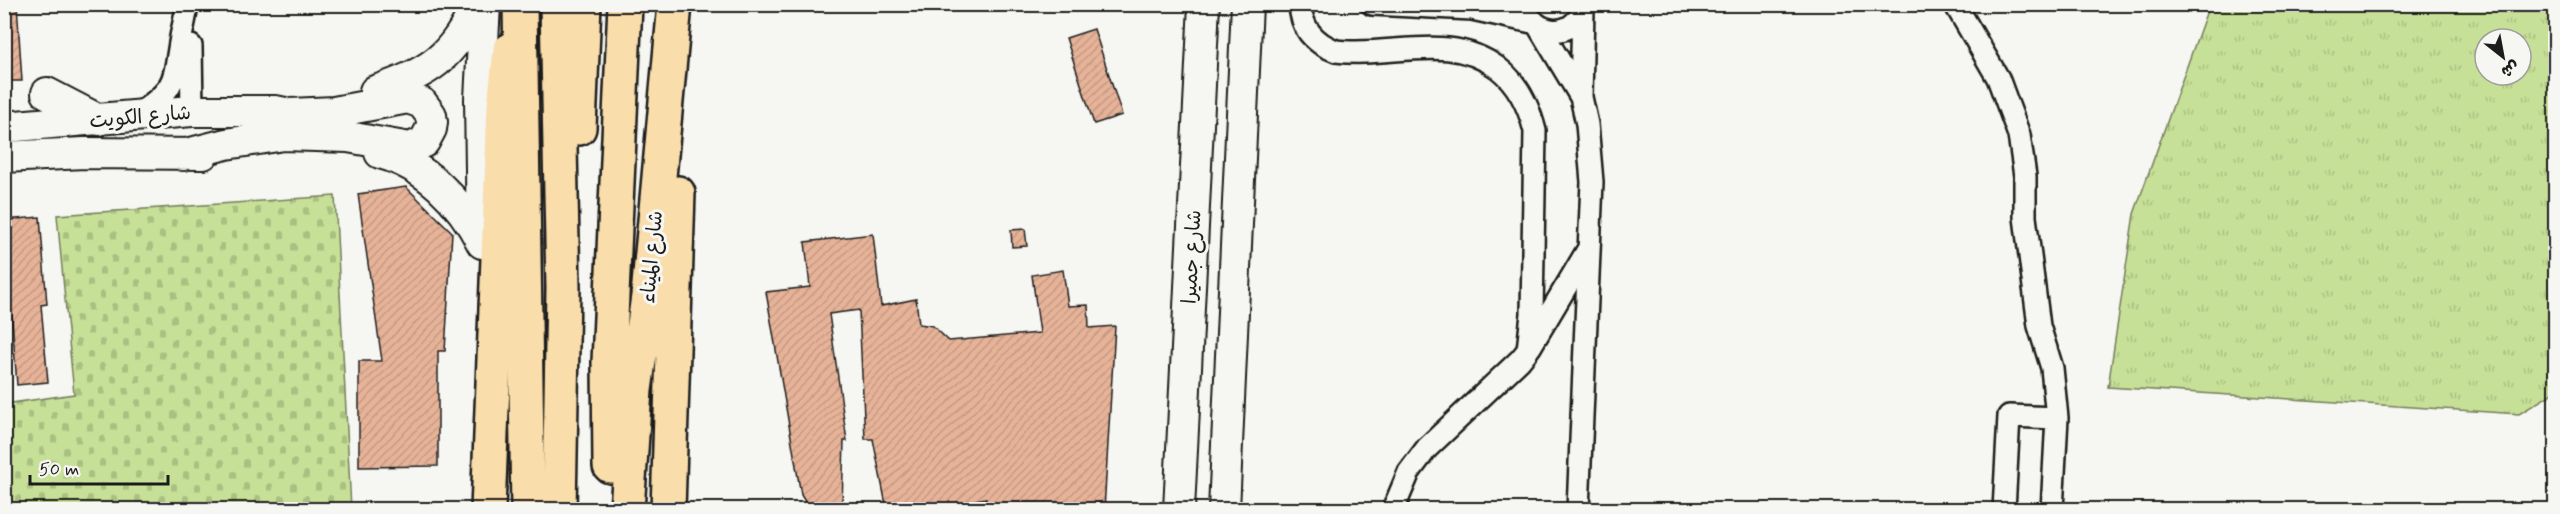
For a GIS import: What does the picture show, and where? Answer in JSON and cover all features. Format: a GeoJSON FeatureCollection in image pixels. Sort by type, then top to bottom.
{"type":"FeatureCollection","features":[{"type":"Feature","properties":{"kind":"main road"},"geometry":{"type":"LineString","coordinates":[[275,111],[375,91],[424,72],[458,42],[477,4]]}},
{"type":"Feature","properties":{"kind":"main road"},"geometry":{"type":"LineString","coordinates":[[485,4],[480,99],[482,243],[480,391],[488,506]]}},
{"type":"Feature","properties":{"kind":"main road"},"geometry":{"type":"LineString","coordinates":[[488,506],[504,106],[509,52],[520,4]]}},
{"type":"Feature","properties":{"kind":"main road"},"geometry":{"type":"LineString","coordinates":[[520,4],[528,510]]}},
{"type":"Feature","properties":{"kind":"main road"},"geometry":{"type":"LineString","coordinates":[[557,4],[563,288],[559,510]]}},
{"type":"Feature","properties":{"kind":"main road"},"geometry":{"type":"LineString","coordinates":[[563,288],[577,167],[584,4]]}},
{"type":"Feature","properties":{"kind":"main road","name":"شارع الميناء"},"geometry":{"type":"LineString","coordinates":[[627,510],[635,399],[648,296],[675,4]]}},
{"type":"Feature","properties":{"kind":"main road"},"geometry":{"type":"LineString","coordinates":[[668,510],[677,219],[692,4]]}},
{"type":"Feature","properties":{"kind":"main road","name":"شارع جميرا"},"geometry":{"type":"LineString","coordinates":[[1179,510],[1204,4]]}},
{"type":"Feature","properties":{"kind":"main road"},"geometry":{"type":"LineString","coordinates":[[1224,510],[1247,4]]}},
{"type":"Feature","properties":{"kind":"main road"},"geometry":{"type":"LineString","coordinates":[[613,510],[609,362],[625,9]]}},
{"type":"Feature","properties":{"kind":"main road"},"geometry":{"type":"LineString","coordinates":[[47,93],[99,120]]}},
{"type":"Feature","properties":{"kind":"main road"},"geometry":{"type":"LineString","coordinates":[[183,155],[226,144],[284,135],[348,137],[410,148],[424,142],[432,122],[427,108],[422,103],[408,98],[334,112],[290,114],[275,111]]}},
{"type":"Feature","properties":{"kind":"main road"},"geometry":{"type":"LineString","coordinates":[[84,153],[124,137],[178,134],[188,127],[192,111]]}},
{"type":"Feature","properties":{"kind":"main road","name":"شارع الكويت"},"geometry":{"type":"LineString","coordinates":[[4,127],[192,111],[275,111]]}},
{"type":"Feature","properties":{"kind":"main road"},"geometry":{"type":"LineString","coordinates":[[183,155],[339,147],[390,156],[412,165],[431,179],[459,208],[482,243]]}},
{"type":"Feature","properties":{"kind":"main road","name":"شارع الكويت"},"geometry":{"type":"LineString","coordinates":[[4,157],[84,153],[183,155]]}},
{"type":"Feature","properties":{"kind":"street"},"geometry":{"type":"LineString","coordinates":[[1300,4],[1306,28],[1327,48],[1346,52],[1435,46],[1463,50],[1490,62],[1511,80],[1520,92],[1532,117],[1536,145],[1532,314],[1527,350]]}},
{"type":"Feature","properties":{"kind":"street"},"geometry":{"type":"LineString","coordinates":[[1372,4],[1481,7],[1532,18],[1562,30],[1575,22],[1585,7]]}},
{"type":"Feature","properties":{"kind":"street"},"geometry":{"type":"LineString","coordinates":[[1955,4],[1998,78],[2019,135],[2025,176],[2025,217],[2039,326],[2052,368],[2057,418],[2052,510]]}},
{"type":"Feature","properties":{"kind":"street"},"geometry":{"type":"LineString","coordinates":[[1578,510],[1591,245],[1590,152],[1581,97],[1585,7]]}},
{"type":"Feature","properties":{"kind":"street"},"geometry":{"type":"LineString","coordinates":[[187,13],[192,111]]}},
{"type":"Feature","properties":{"kind":"street"},"geometry":{"type":"LineString","coordinates":[[133,117],[158,100],[172,82],[187,13]]}},
{"type":"Feature","properties":{"kind":"street"},"geometry":{"type":"LineString","coordinates":[[1532,18],[1581,97]]}},
{"type":"Feature","properties":{"kind":"street"},"geometry":{"type":"LineString","coordinates":[[1393,510],[1409,472],[1427,448],[1520,360],[1540,333],[1591,245]]}},
{"type":"Feature","properties":{"kind":"street"},"geometry":{"type":"LineString","coordinates":[[2004,510],[2009,416],[2057,418]]}},
{"type":"Feature","properties":{"kind":"green space"},"geometry":{"type":"Polygon","coordinates":[[[2209,5],[2555,5],[2555,392],[2519,414],[2108,387],[2134,214],[2209,5]]]}},
{"type":"Feature","properties":{"kind":"green space"},"geometry":{"type":"Polygon","coordinates":[[[335,196],[351,509],[5,509],[5,404],[74,394],[57,215],[335,196]]]}},
{"type":"Feature","properties":{"kind":"building"},"geometry":{"type":"Polygon","coordinates":[[[4,4],[17,4],[22,81],[4,81],[4,4]]]}},
{"type":"Feature","properties":{"kind":"building"},"geometry":{"type":"Polygon","coordinates":[[[1094,29],[1122,115],[1094,124],[1066,38],[1094,29]]]}},
{"type":"Feature","properties":{"kind":"building"},"geometry":{"type":"Polygon","coordinates":[[[406,187],[452,232],[445,351],[438,351],[438,466],[359,467],[359,361],[382,361],[358,194],[406,187]]]}},
{"type":"Feature","properties":{"kind":"building"},"geometry":{"type":"Polygon","coordinates":[[[40,217],[47,304],[41,305],[48,382],[17,385],[11,307],[4,308],[4,220],[40,217]]]}},
{"type":"Feature","properties":{"kind":"building"},"geometry":{"type":"Polygon","coordinates":[[[1025,229],[1027,246],[1012,247],[1011,230],[1025,229]]]}},
{"type":"Feature","properties":{"kind":"building"},"geometry":{"type":"Polygon","coordinates":[[[873,234],[881,306],[916,299],[919,324],[933,326],[949,341],[1040,333],[1032,275],[1063,270],[1068,306],[1088,305],[1089,328],[1115,326],[1104,510],[985,510],[986,498],[941,507],[941,510],[887,510],[873,439],[865,439],[859,310],[829,314],[847,441],[844,441],[842,504],[839,510],[810,510],[801,495],[766,292],[810,287],[805,242],[873,234]]]}}]}
